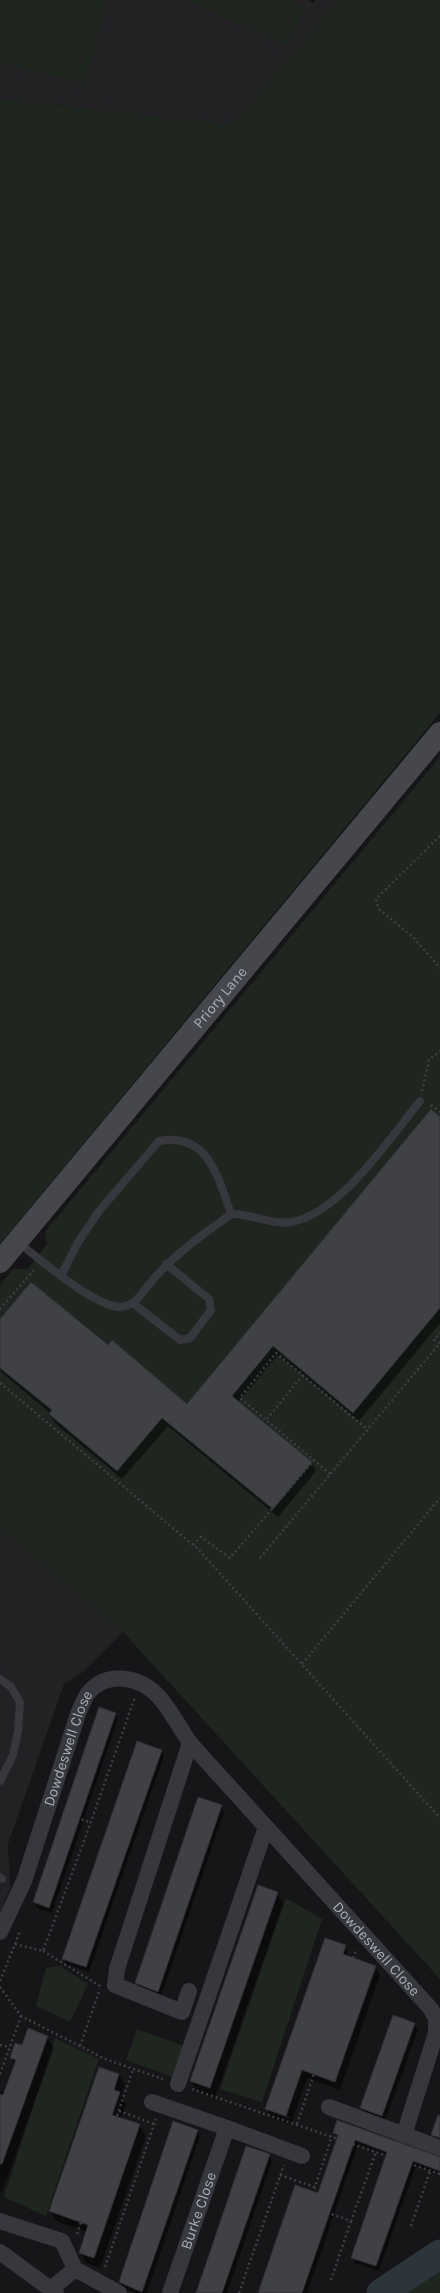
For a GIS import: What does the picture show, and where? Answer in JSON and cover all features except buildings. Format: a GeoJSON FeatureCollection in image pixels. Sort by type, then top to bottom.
{"type":"FeatureCollection","features":[{"type":"Feature","properties":{"kind":"street","name":"Priory Lane"},"geometry":{"type":"LineString","coordinates":[[0,1262],[440,733]]}},
{"type":"Feature","properties":{"kind":"street","name":"Dowdeswell Close"},"geometry":{"type":"LineString","coordinates":[[0,1932],[24,1880],[78,1714],[88,1692],[102,1681],[117,1677],[136,1682],[158,1696],[190,1743],[361,1934],[431,2009],[436,2018],[436,2033],[404,2135]]}},
{"type":"Feature","properties":{"kind":"street"},"geometry":{"type":"LineString","coordinates":[[189,1991],[182,2012],[108,1986],[117,1968],[190,1743]]}},
{"type":"Feature","properties":{"kind":"street"},"geometry":{"type":"LineString","coordinates":[[178,2084],[266,1827]]}},
{"type":"Feature","properties":{"kind":"street"},"geometry":{"type":"LineString","coordinates":[[156,2103],[296,2153]]}},
{"type":"Feature","properties":{"kind":"street"},"geometry":{"type":"LineString","coordinates":[[329,2107],[440,2148]]}},
{"type":"Feature","properties":{"kind":"street","name":"Burke Close"},"geometry":{"type":"LineString","coordinates":[[170,2293],[227,2128]]}},
{"type":"Feature","properties":{"kind":"street"},"geometry":{"type":"LineString","coordinates":[[0,2221],[62,2241],[72,2263],[99,2283],[119,2293]]}},
{"type":"Feature","properties":{"kind":"street"},"geometry":{"type":"LineString","coordinates":[[0,2252],[53,2291],[72,2263]]}},
{"type":"Feature","properties":{"kind":"lane"},"geometry":{"type":"LineString","coordinates":[[18,1241],[61,1276],[104,1302],[120,1307],[134,1304],[166,1264],[231,1214],[243,1213],[266,1222],[292,1222],[306,1217],[330,1204],[353,1183],[420,1100]]}},
{"type":"Feature","properties":{"kind":"lane"},"geometry":{"type":"LineString","coordinates":[[61,1276],[77,1244],[99,1211],[159,1141],[173,1139],[194,1144],[208,1157],[231,1214]]}},
{"type":"Feature","properties":{"kind":"lane"},"geometry":{"type":"LineString","coordinates":[[134,1304],[180,1340],[190,1338],[211,1310],[209,1299],[166,1264]]}},
{"type":"Feature","properties":{"kind":"lane"},"geometry":{"type":"LineString","coordinates":[[0,1679],[11,1687],[20,1702],[18,1731],[13,1755],[0,1781]]}},
{"type":"Feature","properties":{"kind":"path"},"geometry":{"type":"LineString","coordinates":[[440,836],[377,898],[376,902],[380,910],[413,937],[440,968]]}},
{"type":"Feature","properties":{"kind":"path"},"geometry":{"type":"LineString","coordinates":[[420,1100],[429,1060],[440,1051]]}},
{"type":"Feature","properties":{"kind":"path"},"geometry":{"type":"LineString","coordinates":[[0,1309],[42,1261]]}},
{"type":"Feature","properties":{"kind":"path"},"geometry":{"type":"LineString","coordinates":[[260,1558],[440,1343],[434,1340],[440,1333]]}},
{"type":"Feature","properties":{"kind":"path"},"geometry":{"type":"LineString","coordinates":[[330,1474],[267,1419],[240,1398],[276,1353],[368,1430]]}},
{"type":"Feature","properties":{"kind":"path"},"geometry":{"type":"LineString","coordinates":[[267,1419],[303,1376]]}},
{"type":"Feature","properties":{"kind":"path"},"geometry":{"type":"LineString","coordinates":[[0,1383],[193,1545],[440,1818]]}},
{"type":"Feature","properties":{"kind":"path"},"geometry":{"type":"LineString","coordinates":[[193,1545],[201,1537],[230,1558],[314,1460]]}},
{"type":"Feature","properties":{"kind":"path"},"geometry":{"type":"LineString","coordinates":[[302,1664],[440,1498]]}},
{"type":"Feature","properties":{"kind":"path"},"geometry":{"type":"LineString","coordinates":[[43,1951],[135,1696],[140,1702]]}},
{"type":"Feature","properties":{"kind":"path"},"geometry":{"type":"LineString","coordinates":[[61,1811],[90,1823]]}},
{"type":"Feature","properties":{"kind":"path"},"geometry":{"type":"LineString","coordinates":[[297,2124],[361,1934]]}},
{"type":"Feature","properties":{"kind":"path"},"geometry":{"type":"LineString","coordinates":[[0,1981],[15,1944],[43,1951],[108,1986],[80,2046]]}},
{"type":"Feature","properties":{"kind":"path"},"geometry":{"type":"LineString","coordinates":[[0,1987],[21,2016],[105,2059],[440,2174]]}},
{"type":"Feature","properties":{"kind":"path"},"geometry":{"type":"LineString","coordinates":[[0,2074],[21,2016]]}},
{"type":"Feature","properties":{"kind":"path"},"geometry":{"type":"LineString","coordinates":[[0,2045],[10,2047]]}},
{"type":"Feature","properties":{"kind":"path"},"geometry":{"type":"LineString","coordinates":[[72,2263],[133,2069]]}},
{"type":"Feature","properties":{"kind":"path"},"geometry":{"type":"LineString","coordinates":[[99,2283],[154,2124],[156,2103]]}},
{"type":"Feature","properties":{"kind":"path"},"geometry":{"type":"LineString","coordinates":[[119,2111],[154,2124]]}},
{"type":"Feature","properties":{"kind":"path"},"geometry":{"type":"LineString","coordinates":[[278,2293],[332,2136]]}},
{"type":"Feature","properties":{"kind":"path"},"geometry":{"type":"LineString","coordinates":[[331,2280],[350,2221],[376,2152]]}},
{"type":"Feature","properties":{"kind":"path"},"geometry":{"type":"LineString","coordinates":[[239,2293],[280,2175],[296,2153]]}},
{"type":"Feature","properties":{"kind":"path"},"geometry":{"type":"LineString","coordinates":[[411,2226],[430,2171]]}},
{"type":"Feature","properties":{"kind":"path"},"geometry":{"type":"LineString","coordinates":[[280,2175],[315,2188]]}},
{"type":"Feature","properties":{"kind":"path"},"geometry":{"type":"LineString","coordinates":[[308,2206],[350,2221]]}},
{"type":"Feature","properties":{"kind":"shaded area"},"geometry":{"type":"Polygon","coordinates":[[[0,0],[339,0],[232,125],[0,99],[0,0]]]}},
{"type":"Feature","properties":{"kind":"shaded area"},"geometry":{"type":"Polygon","coordinates":[[[0,0],[107,0],[86,84],[0,63],[0,0]]]}},
{"type":"Feature","properties":{"kind":"shaded area"},"geometry":{"type":"Polygon","coordinates":[[[189,0],[288,0],[306,8],[288,47],[189,0]]]}},
{"type":"Feature","properties":{"kind":"shaded area"},"geometry":{"type":"Polygon","coordinates":[[[339,0],[440,0],[440,713],[0,1244],[0,99],[232,125],[339,0]]]}},
{"type":"Feature","properties":{"kind":"shaded area"},"geometry":{"type":"Polygon","coordinates":[[[440,757],[440,1979],[123,1632],[0,1528],[0,1285],[13,1269],[28,1269],[47,1244],[45,1232],[440,757]]]}},
{"type":"Feature","properties":{"kind":"shaded area"},"geometry":{"type":"Polygon","coordinates":[[[0,1528],[123,1632],[83,1672],[64,1684],[8,1844],[10,1888],[0,1912],[0,1528]]]}},
{"type":"Feature","properties":{"kind":"shaded area"},"geometry":{"type":"Polygon","coordinates":[[[286,1898],[322,1919],[262,2102],[220,2089],[286,1898]]]}},
{"type":"Feature","properties":{"kind":"shaded area"},"geometry":{"type":"Polygon","coordinates":[[[60,1966],[88,1984],[70,2022],[36,2006],[46,1968],[60,1966]]]}},
{"type":"Feature","properties":{"kind":"shaded area"},"geometry":{"type":"Polygon","coordinates":[[[137,2029],[184,2046],[173,2077],[126,2060],[137,2029]]]}},
{"type":"Feature","properties":{"kind":"shaded area"},"geometry":{"type":"Polygon","coordinates":[[[55,2038],[99,2059],[46,2216],[4,2197],[55,2038]]]}},
{"type":"Feature","properties":{"kind":"shaded area"},"geometry":{"type":"Polygon","coordinates":[[[440,2265],[440,2293],[399,2293],[440,2265]]]}},
{"type":"Feature","properties":{"kind":"waterway"},"geometry":{"type":"LineString","coordinates":[[381,2293],[440,2254]]}}]}
